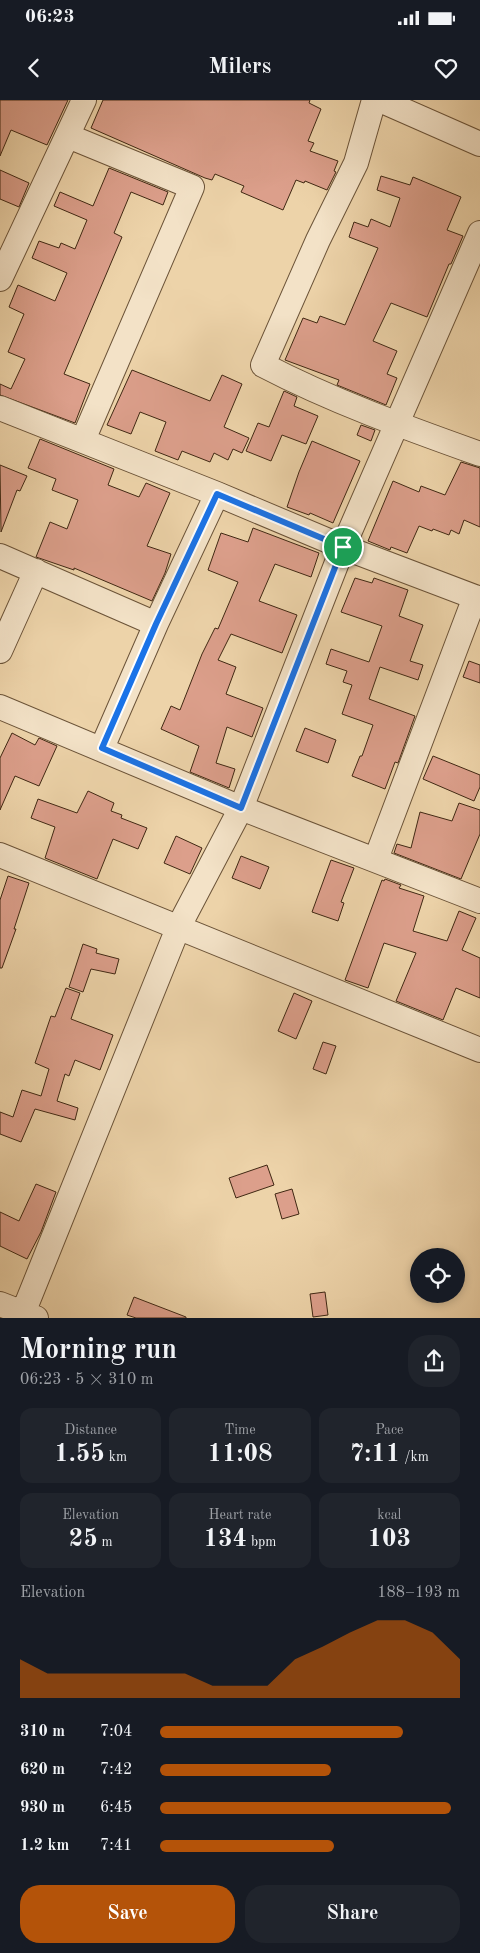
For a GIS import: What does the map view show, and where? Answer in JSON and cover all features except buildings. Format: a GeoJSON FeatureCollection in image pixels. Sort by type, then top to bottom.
{"type":"FeatureCollection","features":[{"type":"Feature","properties":{"kind":"street"},"geometry":{"type":"LineString","coordinates":[[3,266],[84,100]]}},
{"type":"Feature","properties":{"kind":"street"},"geometry":{"type":"LineString","coordinates":[[374,100],[356,163],[318,240],[263,365],[287,378],[397,424],[480,454]]}},
{"type":"Feature","properties":{"kind":"street"},"geometry":{"type":"LineString","coordinates":[[380,100],[480,144]]}},
{"type":"Feature","properties":{"kind":"street"},"geometry":{"type":"LineString","coordinates":[[68,136],[192,187],[83,440]]}},
{"type":"Feature","properties":{"kind":"street"},"geometry":{"type":"LineString","coordinates":[[0,1304],[27,1316],[178,928],[241,808],[343,547],[480,233]]}},
{"type":"Feature","properties":{"kind":"street"},"geometry":{"type":"LineString","coordinates":[[0,408],[217,494],[343,547],[477,598],[376,859]]}},
{"type":"Feature","properties":{"kind":"street"},"geometry":{"type":"LineString","coordinates":[[102,748],[156,624],[217,494]]}},
{"type":"Feature","properties":{"kind":"street"},"geometry":{"type":"LineString","coordinates":[[0,556],[156,624]]}},
{"type":"Feature","properties":{"kind":"street"},"geometry":{"type":"LineString","coordinates":[[0,651],[36,571]]}},
{"type":"Feature","properties":{"kind":"street"},"geometry":{"type":"LineString","coordinates":[[0,707],[102,748],[241,808],[480,900]]}},
{"type":"Feature","properties":{"kind":"street"},"geometry":{"type":"LineString","coordinates":[[0,855],[480,1050]]}},
{"type":"Feature","properties":{"kind":"route"},"geometry":{"type":"LineString","coordinates":[[217,494],[343,547],[241,808],[102,748],[156,624],[217,494]]}}]}
